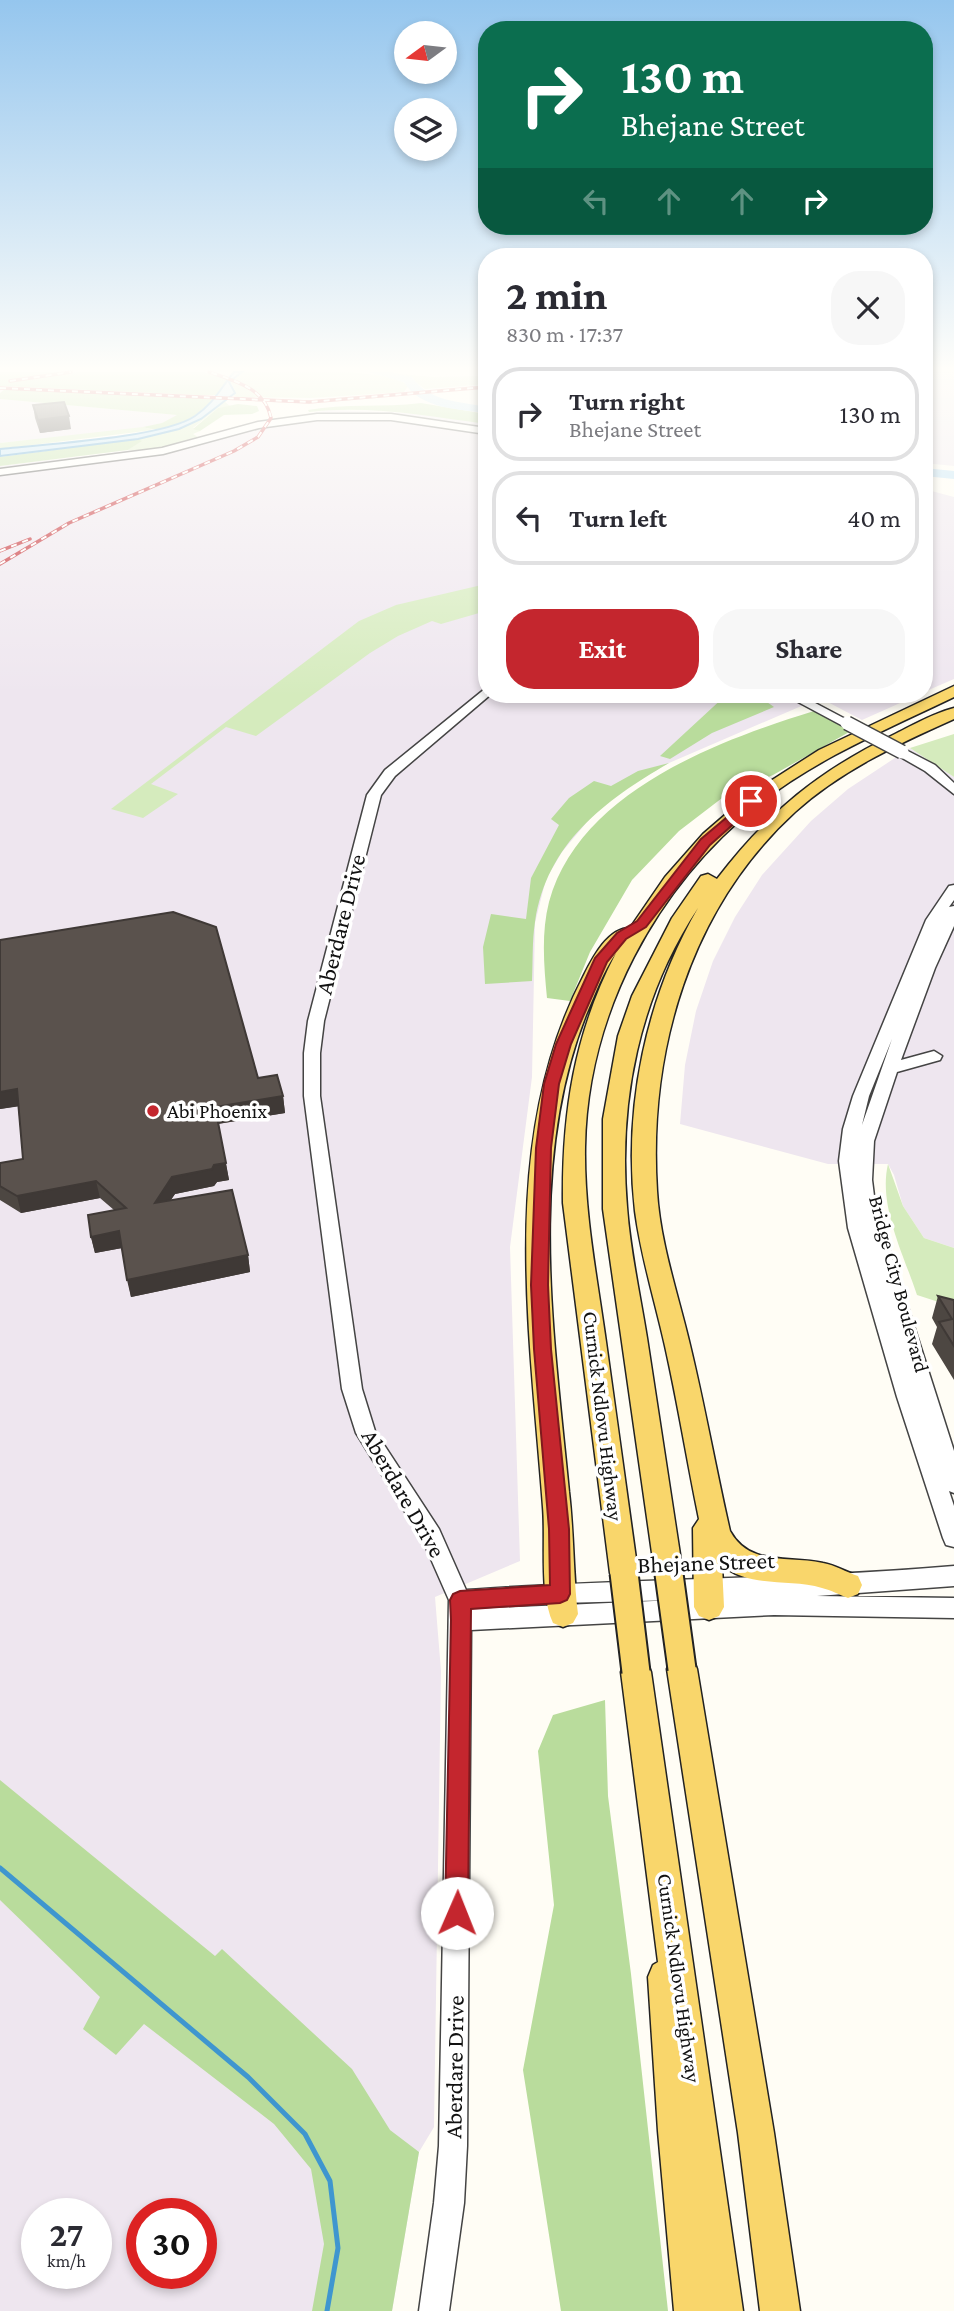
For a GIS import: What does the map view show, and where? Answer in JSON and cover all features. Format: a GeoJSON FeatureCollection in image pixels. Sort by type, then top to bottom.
{"type":"FeatureCollection","features":[{"type":"Feature","properties":{"kind":"main road","name":"Curnick Ndlovu Highway"},"geometry":{"type":"LineString","coordinates":[[933,701],[954,691]]}},
{"type":"Feature","properties":{"kind":"main road","name":"Curnick Ndlovu Highway"},"geometry":{"type":"LineString","coordinates":[[723,2311],[575,1202],[575,1143],[582,1077],[599,1013],[621,959],[642,924],[691,858],[751,801],[825,754],[929,703]]}},
{"type":"Feature","properties":{"kind":"main road","name":"Curnick Ndlovu Highway"},"geometry":{"type":"LineString","coordinates":[[780,2311],[756,2133],[682,1669],[612,1177],[614,1105],[624,1053],[642,992],[684,915],[713,874],[759,825],[798,793],[848,759],[954,707]]}},
{"type":"Feature","properties":{"kind":"main road"},"geometry":{"type":"LineString","coordinates":[[848,1585],[823,1575],[751,1568],[739,1563],[722,1548],[716,1534],[692,1411],[651,1233],[645,1191],[647,1091],[653,1051],[674,981],[707,909],[757,840],[788,809],[853,762],[899,737],[954,713]]}},
{"type":"Feature","properties":{"kind":"main road"},"geometry":{"type":"LineString","coordinates":[[561,1604],[559,1529],[542,1349],[540,1285],[544,1148],[552,1084],[563,1044],[583,996],[611,946],[621,936],[642,924]]}},
{"type":"Feature","properties":{"kind":"main road"},"geometry":{"type":"LineString","coordinates":[[706,1486],[708,1598]]}},
{"type":"Feature","properties":{"kind":"main road"},"geometry":{"type":"LineString","coordinates":[[663,1858],[662,1920],[667,2015],[694,2311]]}},
{"type":"Feature","properties":{"kind":"main road"},"geometry":{"type":"LineString","coordinates":[[756,2133],[796,2311]]}},
{"type":"Feature","properties":{"kind":"street","name":"Aberdare Drive"},"geometry":{"type":"LineString","coordinates":[[434,2311],[449,2203],[453,2146],[461,1610],[432,1536],[366,1433],[352,1390],[312,1096],[312,1053],[316,1021],[374,795],[390,773],[478,699]]}},
{"type":"Feature","properties":{"kind":"street"},"geometry":{"type":"LineString","coordinates":[[807,703],[930,768],[954,790]]}},
{"type":"Feature","properties":{"kind":"street","name":"Bridge City Boulevard"},"geometry":{"type":"LineString","coordinates":[[952,898],[865,1141],[863,1180],[890,1312],[954,1538]]}},
{"type":"Feature","properties":{"kind":"street","name":"Bridge City Boulevard"},"geometry":{"type":"LineString","coordinates":[[952,898],[933,920],[861,1096],[852,1129],[848,1161],[849,1188],[857,1228],[954,1484]]}},
{"type":"Feature","properties":{"kind":"street"},"geometry":{"type":"LineString","coordinates":[[890,1068],[934,1055]]}},
{"type":"Feature","properties":{"kind":"street","name":"Bhejane Street"},"geometry":{"type":"LineString","coordinates":[[461,1610],[708,1598],[954,1576]]}},
{"type":"Feature","properties":{"kind":"street","name":"Bhejane Street"},"geometry":{"type":"LineString","coordinates":[[708,1598],[774,1605],[954,1608]]}},
{"type":"Feature","properties":{"kind":"shaded area"},"geometry":{"type":"Polygon","coordinates":[[[0,480],[478,480],[478,703],[808,703],[669,763],[633,784],[597,810],[562,852],[546,879],[535,923],[532,1077],[510,1247],[520,1561],[435,1597],[441,1671],[434,2127],[419,2152],[392,2311],[0,2311],[0,480]]]}},
{"type":"Feature","properties":{"kind":"shaded area"},"geometry":{"type":"Polygon","coordinates":[[[933,491],[954,497],[954,679],[933,688],[933,491]]]}},
{"type":"Feature","properties":{"kind":"shaded area"},"geometry":{"type":"Polygon","coordinates":[[[830,703],[900,703],[862,720],[830,703]]]}},
{"type":"Feature","properties":{"kind":"shaded area"},"geometry":{"type":"Polygon","coordinates":[[[910,748],[954,777],[954,1248],[924,1238],[903,1206],[888,1164],[828,1164],[680,1124],[685,1065],[696,1011],[713,961],[735,917],[762,875],[811,821],[848,789],[910,748]]]}},
{"type":"Feature","properties":{"kind":"green space"},"geometry":{"type":"Polygon","coordinates":[[[478,586],[478,613],[441,624],[432,621],[398,636],[370,653],[256,736],[226,727],[151,784],[178,794],[143,818],[111,809],[359,621],[396,605],[478,586]]]}},
{"type":"Feature","properties":{"kind":"green space"},"geometry":{"type":"Polygon","coordinates":[[[717,703],[768,703],[774,707],[712,733],[670,759],[660,756],[717,703]]]}},
{"type":"Feature","properties":{"kind":"green space"},"geometry":{"type":"Polygon","coordinates":[[[814,711],[851,731],[773,775],[726,795],[679,831],[632,880],[590,952],[570,1001],[547,998],[544,938],[549,902],[565,863],[589,830],[620,801],[656,776],[736,738],[814,711]]]}},
{"type":"Feature","properties":{"kind":"green space"},"geometry":{"type":"Polygon","coordinates":[[[954,734],[954,777],[910,748],[954,734]]]}},
{"type":"Feature","properties":{"kind":"green space"},"geometry":{"type":"Polygon","coordinates":[[[669,763],[601,809],[582,827],[552,869],[535,922],[532,981],[485,984],[483,947],[491,914],[526,919],[531,878],[559,825],[551,819],[569,798],[594,781],[611,786],[638,771],[669,763]]]}},
{"type":"Feature","properties":{"kind":"green space"},"geometry":{"type":"Polygon","coordinates":[[[888,1164],[903,1206],[924,1238],[954,1248],[954,1307],[917,1295],[889,1213],[886,1197],[888,1164]]]}},
{"type":"Feature","properties":{"kind":"green space"},"geometry":{"type":"Polygon","coordinates":[[[605,1700],[608,1796],[631,1974],[668,2311],[561,2311],[523,2070],[554,1905],[538,1751],[553,1715],[605,1700]]]}},
{"type":"Feature","properties":{"kind":"green space"},"geometry":{"type":"Polygon","coordinates":[[[0,1780],[215,1956],[222,1949],[352,2069],[390,2130],[419,2152],[392,2311],[312,2311],[324,2244],[311,2169],[274,2124],[144,2024],[116,2055],[83,2029],[100,1997],[0,1900],[0,1780]]]}},
{"type":"Feature","properties":{"kind":"building","name":"Abi Phoenix"},"geometry":{"type":"Polygon","coordinates":[[[173,912],[216,927],[258,1078],[277,1075],[283,1096],[215,1107],[226,1163],[214,1165],[212,1169],[172,1177],[155,1203],[232,1190],[248,1255],[127,1280],[119,1231],[91,1237],[88,1215],[126,1208],[96,1181],[17,1196],[0,1186],[0,1163],[23,1159],[17,1089],[0,1092],[0,940],[173,912]]]}},
{"type":"Feature","properties":{"kind":"building"},"geometry":{"type":"Polygon","coordinates":[[[938,1296],[954,1300],[954,1346],[939,1322],[952,1319],[938,1296]]]}},
{"type":"Feature","properties":{"kind":"waterway"},"geometry":{"type":"LineString","coordinates":[[0,1868],[248,2077],[305,2134],[330,2181],[338,2248],[327,2311]]}},
{"type":"Feature","properties":{"kind":"railway"},"geometry":{"type":"LineString","coordinates":[[0,564],[69,523],[168,480]]}},
{"type":"Feature","properties":{"kind":"railway"},"geometry":{"type":"LineString","coordinates":[[0,551],[30,539]]}},
{"type":"Feature","properties":{"kind":"place","name":"Abi Phoenix"},"geometry":{"type":"Point","coordinates":[153,1111]}},
{"type":"Feature","properties":{"kind":"route"},"geometry":{"type":"LineString","coordinates":[[457,1913],[462,1620],[460,1600],[560,1594],[559,1529],[542,1349],[540,1285],[541,1198],[552,1084],[563,1044],[600,961],[621,936],[642,924],[705,842],[751,801]]}}]}
